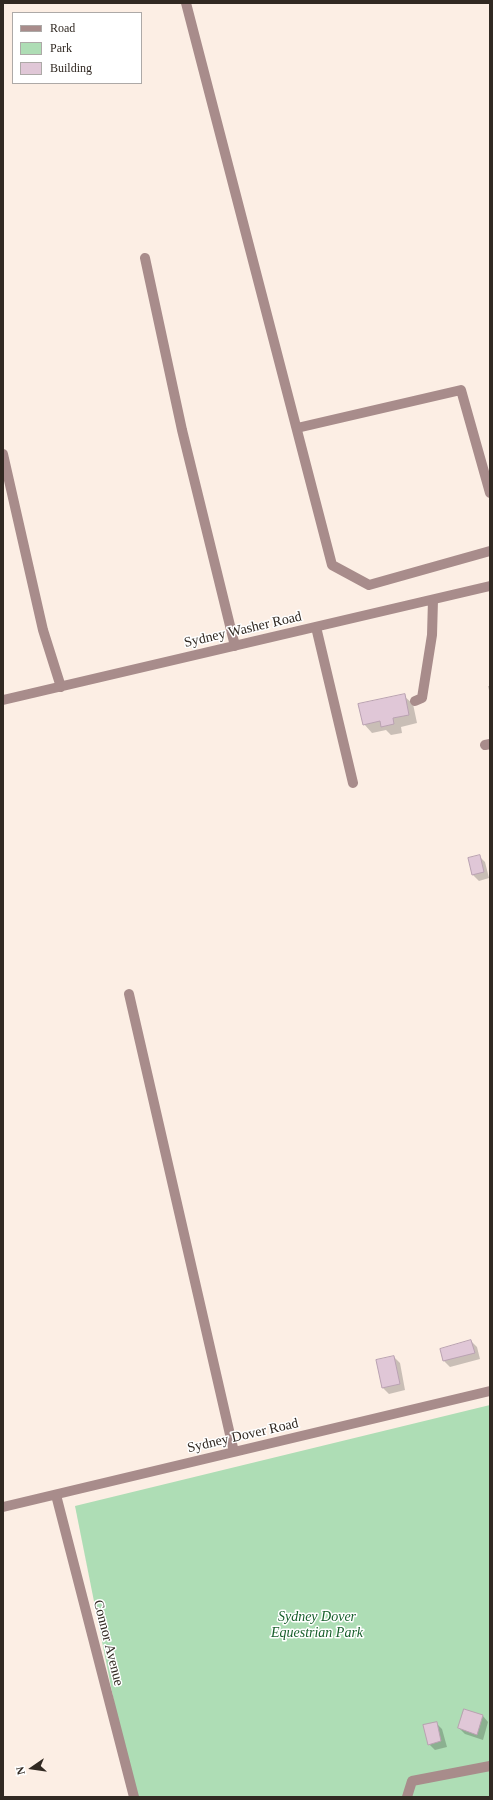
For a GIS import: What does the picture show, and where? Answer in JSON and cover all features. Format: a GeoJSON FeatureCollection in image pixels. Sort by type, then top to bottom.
{"type":"FeatureCollection","features":[{"type":"Feature","properties":{"kind":"street"},"geometry":{"type":"LineString","coordinates":[[186,3],[332,565],[369,585],[490,551]]}},
{"type":"Feature","properties":{"kind":"street"},"geometry":{"type":"LineString","coordinates":[[145,258],[182,430],[234,646]]}},
{"type":"Feature","properties":{"kind":"street"},"geometry":{"type":"LineString","coordinates":[[297,428],[461,390],[490,493]]}},
{"type":"Feature","properties":{"kind":"street"},"geometry":{"type":"LineString","coordinates":[[3,454],[43,630],[61,687]]}},
{"type":"Feature","properties":{"kind":"street","name":"Sydney Washer Road"},"geometry":{"type":"LineString","coordinates":[[3,700],[490,586]]}},
{"type":"Feature","properties":{"kind":"street"},"geometry":{"type":"LineString","coordinates":[[415,700],[422,698],[432,636],[433,600]]}},
{"type":"Feature","properties":{"kind":"street"},"geometry":{"type":"LineString","coordinates":[[316,627],[353,783]]}},
{"type":"Feature","properties":{"kind":"street"},"geometry":{"type":"LineString","coordinates":[[129,994],[234,1452]]}},
{"type":"Feature","properties":{"kind":"street","name":"Sydney Dover Road"},"geometry":{"type":"LineString","coordinates":[[3,1507],[490,1391]]}},
{"type":"Feature","properties":{"kind":"street","name":"Connor Avenue"},"geometry":{"type":"LineString","coordinates":[[56,1495],[134,1797]]}},
{"type":"Feature","properties":{"kind":"street"},"geometry":{"type":"LineString","coordinates":[[407,1797],[412,1781],[490,1766]]}},
{"type":"Feature","properties":{"kind":"green space","name":"Sydney Dover Equestrian Park"},"geometry":{"type":"Polygon","coordinates":[[[490,1405],[490,1797],[133,1797],[75,1506],[490,1405]]]}},
{"type":"Feature","properties":{"kind":"building"},"geometry":{"type":"Polygon","coordinates":[[[405,694],[409,715],[393,718],[394,724],[381,727],[380,721],[363,725],[358,704],[405,694]]]}},
{"type":"Feature","properties":{"kind":"building"},"geometry":{"type":"Polygon","coordinates":[[[480,855],[484,872],[472,875],[468,858],[480,855]]]}},
{"type":"Feature","properties":{"kind":"building"},"geometry":{"type":"Polygon","coordinates":[[[471,1340],[475,1353],[443,1361],[440,1349],[471,1340]]]}},
{"type":"Feature","properties":{"kind":"building"},"geometry":{"type":"Polygon","coordinates":[[[394,1356],[400,1384],[382,1388],[376,1360],[394,1356]]]}},
{"type":"Feature","properties":{"kind":"building"},"geometry":{"type":"Polygon","coordinates":[[[464,1709],[483,1715],[477,1735],[458,1728],[464,1709]]]}},
{"type":"Feature","properties":{"kind":"building"},"geometry":{"type":"Polygon","coordinates":[[[437,1722],[441,1741],[428,1745],[423,1725],[437,1722]]]}}]}
